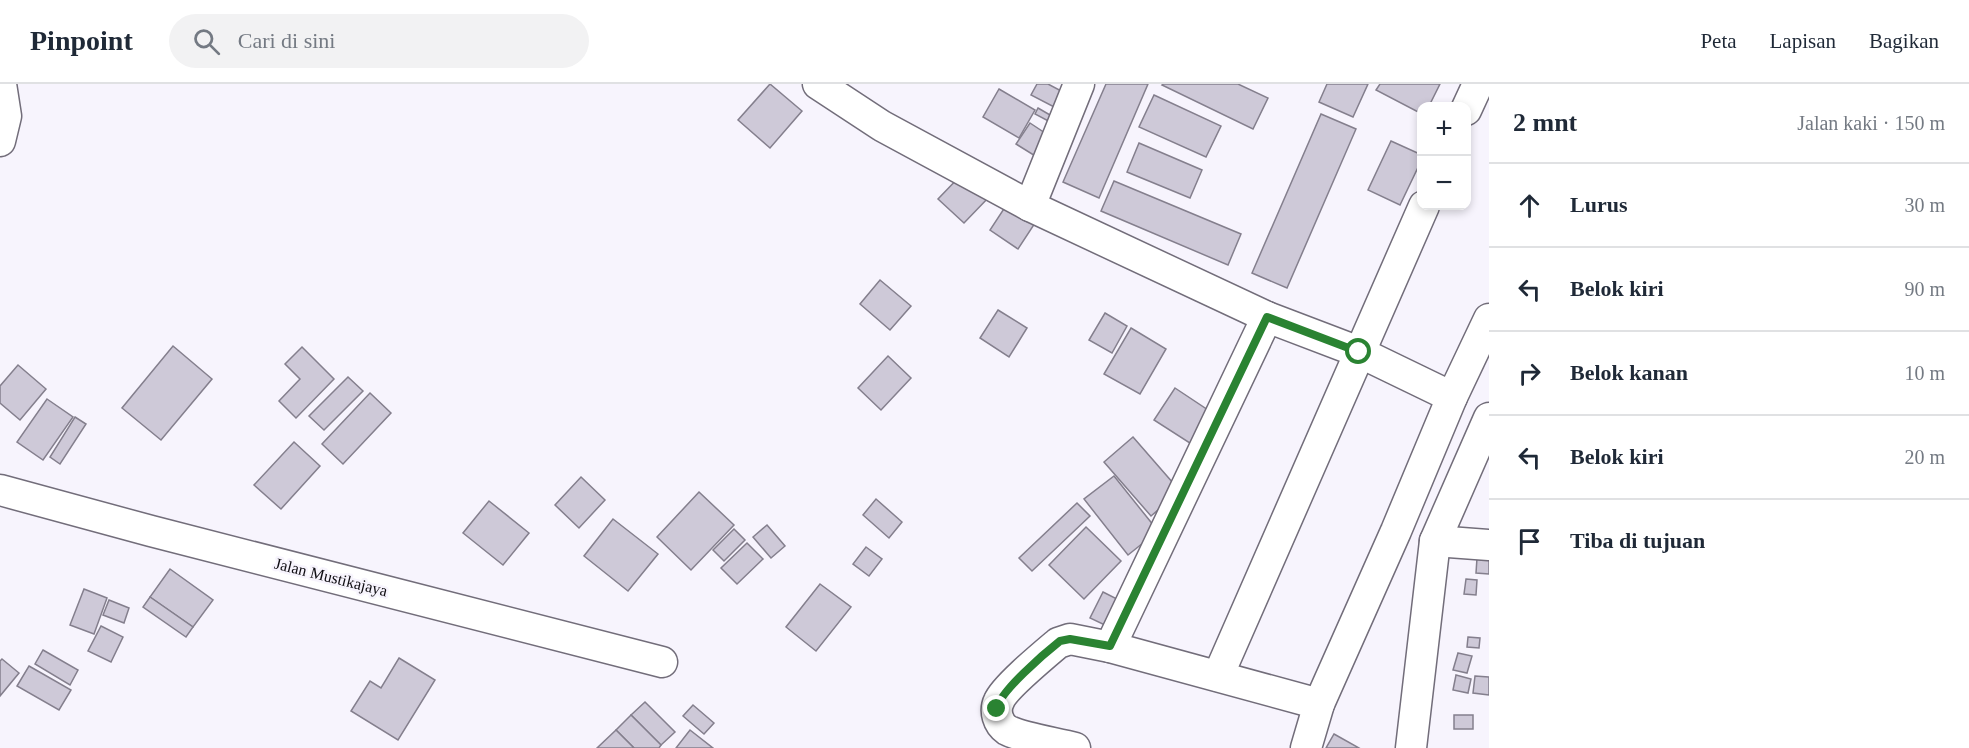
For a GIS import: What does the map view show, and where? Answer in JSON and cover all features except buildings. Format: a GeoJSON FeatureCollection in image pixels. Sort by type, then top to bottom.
{"type":"FeatureCollection","features":[{"type":"Feature","properties":{"kind":"street"},"geometry":{"type":"LineString","coordinates":[[0,141],[6,116],[1,84]]}},
{"type":"Feature","properties":{"kind":"street"},"geometry":{"type":"LineString","coordinates":[[818,84],[882,126],[1030,206],[1267,317],[1359,352],[1452,397]]}},
{"type":"Feature","properties":{"kind":"street"},"geometry":{"type":"LineString","coordinates":[[1030,206],[1079,84]]}},
{"type":"Feature","properties":{"kind":"street"},"geometry":{"type":"LineString","coordinates":[[1470,102],[1478,84]]}},
{"type":"Feature","properties":{"kind":"street"},"geometry":{"type":"LineString","coordinates":[[1218,676],[1422,210]]}},
{"type":"Feature","properties":{"kind":"street"},"geometry":{"type":"LineString","coordinates":[[1110,646],[1267,317]]}},
{"type":"Feature","properties":{"kind":"street"},"geometry":{"type":"LineString","coordinates":[[1306,748],[1320,704],[1452,397],[1489,319]]}},
{"type":"Feature","properties":{"kind":"street"},"geometry":{"type":"LineString","coordinates":[[1411,748],[1435,541],[1489,418]]}},
{"type":"Feature","properties":{"kind":"street","name":"Jalan Mustikajaya"},"geometry":{"type":"LineString","coordinates":[[0,490],[662,662]]}},
{"type":"Feature","properties":{"kind":"street"},"geometry":{"type":"LineString","coordinates":[[1435,541],[1489,545]]}},
{"type":"Feature","properties":{"kind":"street"},"geometry":{"type":"LineString","coordinates":[[1075,748],[1006,729],[999,721],[998,704],[1004,693],[1060,641],[1070,639],[1110,646],[1320,704]]}},
{"type":"Feature","properties":{"kind":"route"},"geometry":{"type":"LineString","coordinates":[[997,709],[1004,693],[1060,641],[1070,639],[1110,646],[1267,317],[1359,352]]}}]}
